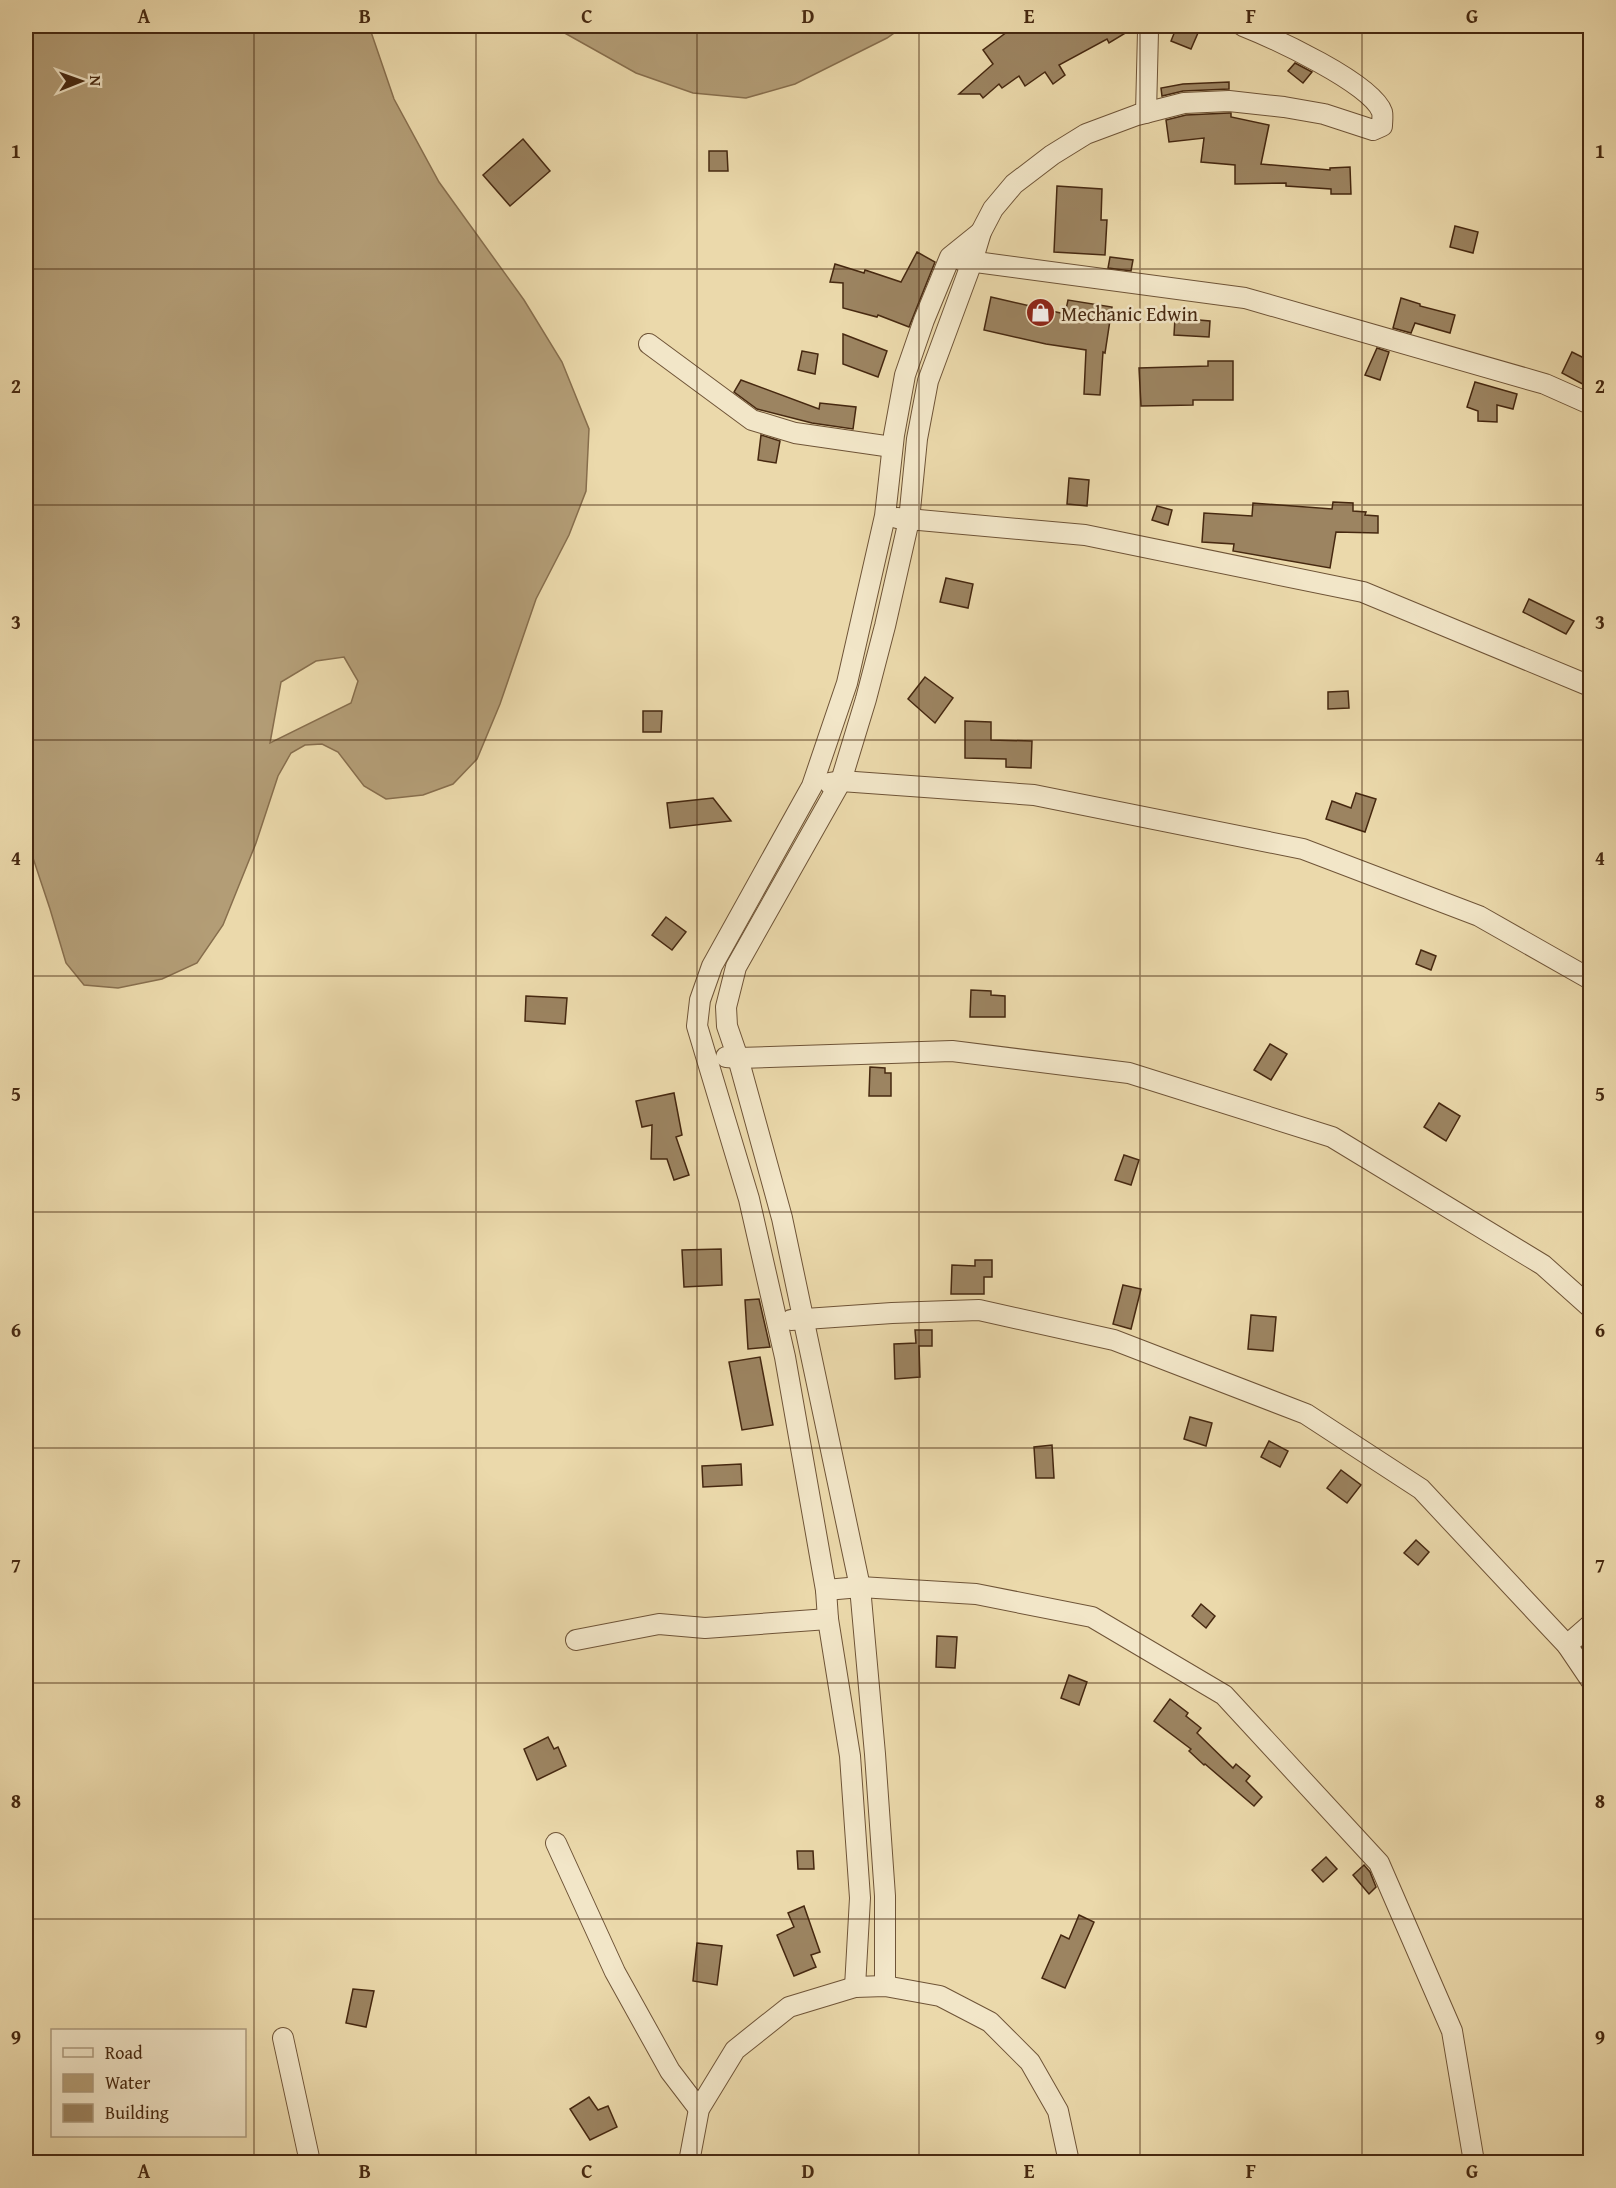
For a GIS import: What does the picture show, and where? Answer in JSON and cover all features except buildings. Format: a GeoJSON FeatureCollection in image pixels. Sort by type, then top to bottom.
{"type":"FeatureCollection","features":[{"type":"Feature","properties":{"kind":"street"},"geometry":{"type":"LineString","coordinates":[[1146,113],[1150,26]]}},
{"type":"Feature","properties":{"kind":"street"},"geometry":{"type":"LineString","coordinates":[[885,1986],[885,1896],[860,1587],[782,1218],[727,1026],[726,1006],[736,967],[841,781],[879,647],[909,520],[917,439],[928,381],[981,232],[993,209],[1014,184],[1052,155],[1086,134],[1146,113],[1184,103],[1229,101],[1324,114],[1373,130],[1382,126],[1383,113],[1376,103],[1347,80],[1286,44],[1243,26]]}},
{"type":"Feature","properties":{"kind":"street"},"geometry":{"type":"LineString","coordinates":[[855,1987],[860,1898],[850,1756],[828,1619],[826,1590],[785,1357],[748,1199],[697,1026],[700,1000],[712,966],[812,786],[847,683],[885,516],[892,447],[905,375],[924,320],[950,257],[981,232]]}},
{"type":"Feature","properties":{"kind":"street"},"geometry":{"type":"LineString","coordinates":[[950,257],[972,262],[1245,298],[1545,384],[1590,404]]}},
{"type":"Feature","properties":{"kind":"street"},"geometry":{"type":"LineString","coordinates":[[649,344],[752,420],[795,433],[892,447]]}},
{"type":"Feature","properties":{"kind":"street"},"geometry":{"type":"LineString","coordinates":[[885,516],[1085,535],[1363,592],[1590,686]]}},
{"type":"Feature","properties":{"kind":"street"},"geometry":{"type":"LineString","coordinates":[[812,786],[841,781],[1034,795],[1303,849],[1479,916],[1590,979]]}},
{"type":"Feature","properties":{"kind":"street"},"geometry":{"type":"LineString","coordinates":[[707,1054],[738,1058],[952,1051],[1129,1073],[1332,1137],[1543,1265],[1590,1307]]}},
{"type":"Feature","properties":{"kind":"street"},"geometry":{"type":"LineString","coordinates":[[777,1323],[802,1318],[892,1312],[979,1310],[1114,1340],[1306,1414],[1421,1489],[1567,1645],[1590,1679]]}},
{"type":"Feature","properties":{"kind":"street"},"geometry":{"type":"LineString","coordinates":[[826,1590],[860,1587],[976,1594],[1092,1617],[1224,1695],[1379,1863],[1452,2031],[1474,2163]]}},
{"type":"Feature","properties":{"kind":"street"},"geometry":{"type":"LineString","coordinates":[[576,1640],[659,1624],[705,1628],[828,1619]]}},
{"type":"Feature","properties":{"kind":"street"},"geometry":{"type":"LineString","coordinates":[[1567,1645],[1590,1625]]}},
{"type":"Feature","properties":{"kind":"street"},"geometry":{"type":"LineString","coordinates":[[555,1843],[615,1972],[670,2072],[699,2109]]}},
{"type":"Feature","properties":{"kind":"street"},"geometry":{"type":"LineString","coordinates":[[689,2163],[699,2109],[735,2050],[789,2007],[855,1987],[885,1986],[940,1996],[990,2022],[1030,2062],[1058,2111],[1069,2163]]}},
{"type":"Feature","properties":{"kind":"street"},"geometry":{"type":"LineString","coordinates":[[283,2038],[310,2163]]}},
{"type":"Feature","properties":{"kind":"water"},"geometry":{"type":"Polygon","coordinates":[[[26,26],[369,26],[394,99],[439,182],[524,300],[562,362],[589,429],[586,491],[569,535],[536,599],[500,704],[477,759],[453,784],[423,795],[386,799],[364,786],[338,752],[322,744],[305,745],[291,753],[278,776],[256,843],[223,925],[197,963],[162,979],[118,988],[84,985],[66,963],[26,837],[26,26]],[[344,657],[316,661],[281,682],[270,743],[351,703],[358,681],[344,657]]]}},
{"type":"Feature","properties":{"kind":"water"},"geometry":{"type":"Polygon","coordinates":[[[552,26],[904,26],[887,38],[795,84],[746,98],[693,93],[636,73],[552,26]]]}},
{"type":"Feature","properties":{"kind":"place","name":"Mechanic Edwin"},"geometry":{"type":"Point","coordinates":[1040,313]}}]}
